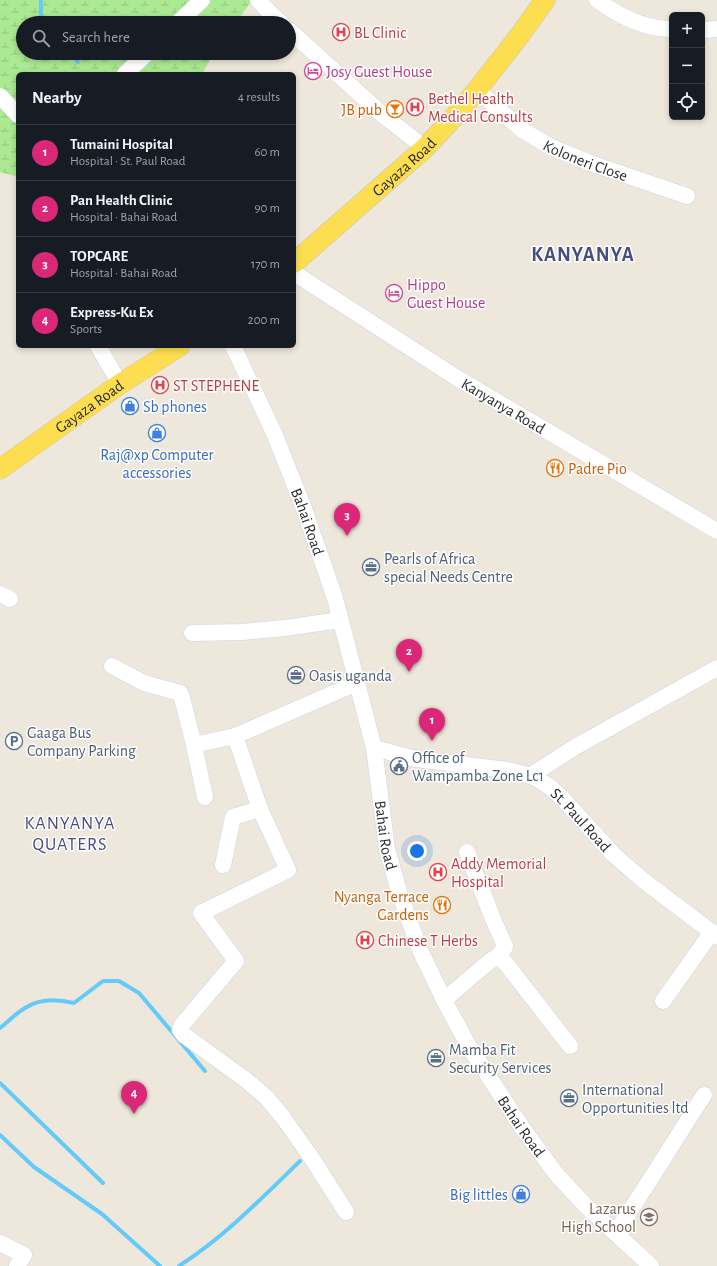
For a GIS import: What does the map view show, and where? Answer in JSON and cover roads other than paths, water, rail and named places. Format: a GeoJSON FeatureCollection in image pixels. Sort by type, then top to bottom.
{"type":"FeatureCollection","features":[{"type":"Feature","properties":{"kind":"main road","name":"Gayaza Road"},"geometry":{"type":"LineString","coordinates":[[296,261],[425,148],[454,118],[545,0]]}},
{"type":"Feature","properties":{"kind":"main road","name":"Gayaza Road"},"geometry":{"type":"LineString","coordinates":[[0,469],[120,384],[177,348]]}},
{"type":"Feature","properties":{"kind":"street"},"geometry":{"type":"LineString","coordinates":[[185,16],[202,0]]}},
{"type":"Feature","properties":{"kind":"street"},"geometry":{"type":"LineString","coordinates":[[258,0],[273,16]]}},
{"type":"Feature","properties":{"kind":"street"},"geometry":{"type":"LineString","coordinates":[[596,0],[638,23],[658,29],[669,30]]}},
{"type":"Feature","properties":{"kind":"street"},"geometry":{"type":"LineString","coordinates":[[705,30],[717,30]]}},
{"type":"Feature","properties":{"kind":"street"},"geometry":{"type":"LineString","coordinates":[[296,36],[384,116],[425,148]]}},
{"type":"Feature","properties":{"kind":"street"},"geometry":{"type":"LineString","coordinates":[[127,72],[140,60]]}},
{"type":"Feature","properties":{"kind":"street","name":"Koloneri Close"},"geometry":{"type":"LineString","coordinates":[[477,90],[522,130],[551,147],[590,163],[687,196]]}},
{"type":"Feature","properties":{"kind":"street"},"geometry":{"type":"LineString","coordinates":[[0,96],[16,114]]}},
{"type":"Feature","properties":{"kind":"street","name":"Kanyanya Road"},"geometry":{"type":"LineString","coordinates":[[296,275],[457,378],[717,531]]}},
{"type":"Feature","properties":{"kind":"street"},"geometry":{"type":"LineString","coordinates":[[99,348],[120,384]]}},
{"type":"Feature","properties":{"kind":"street","name":"Bahai Road"},"geometry":{"type":"LineString","coordinates":[[234,348],[274,433],[303,506],[335,598],[374,748],[387,849],[400,895],[420,950],[468,1045],[523,1129],[553,1169],[586,1206],[651,1266]]}},
{"type":"Feature","properties":{"kind":"street"},"geometry":{"type":"LineString","coordinates":[[192,633],[242,632],[285,628],[340,620]]}},
{"type":"Feature","properties":{"kind":"street"},"geometry":{"type":"LineString","coordinates":[[112,666],[144,683],[180,693],[194,745],[205,797]]}},
{"type":"Feature","properties":{"kind":"street"},"geometry":{"type":"LineString","coordinates":[[530,776],[575,747],[717,668]]}},
{"type":"Feature","properties":{"kind":"street"},"geometry":{"type":"LineString","coordinates":[[194,745],[235,736],[357,683]]}},
{"type":"Feature","properties":{"kind":"street"},"geometry":{"type":"LineString","coordinates":[[235,736],[260,809],[288,870],[202,913],[236,961],[182,1025],[180,1030],[184,1035],[246,1080],[266,1097],[299,1139],[346,1212]]}},
{"type":"Feature","properties":{"kind":"street","name":"St. Paul Road"},"geometry":{"type":"LineString","coordinates":[[374,748],[416,759],[506,770],[536,778],[550,787],[614,855],[644,881],[714,934]]}},
{"type":"Feature","properties":{"kind":"street"},"geometry":{"type":"LineString","coordinates":[[223,865],[233,817],[260,809]]}},
{"type":"Feature","properties":{"kind":"street"},"geometry":{"type":"LineString","coordinates":[[444,1000],[498,956],[506,946],[493,919],[467,852]]}},
{"type":"Feature","properties":{"kind":"street"},"geometry":{"type":"LineString","coordinates":[[663,1001],[714,934]]}},
{"type":"Feature","properties":{"kind":"street"},"geometry":{"type":"LineString","coordinates":[[498,956],[507,965],[570,1046]]}},
{"type":"Feature","properties":{"kind":"street"},"geometry":{"type":"LineString","coordinates":[[615,1233],[645,1189],[704,1095]]}},
{"type":"Feature","properties":{"kind":"street"},"geometry":{"type":"LineString","coordinates":[[0,1242],[24,1255],[17,1266]]}},
{"type":"Feature","properties":{"kind":"waterway"},"geometry":{"type":"LineString","coordinates":[[41,0],[41,16]]}},
{"type":"Feature","properties":{"kind":"waterway"},"geometry":{"type":"LineString","coordinates":[[0,1028],[18,1012],[37,1002],[49,1000],[74,1003],[103,981],[119,981],[139,993],[205,1071]]}},
{"type":"Feature","properties":{"kind":"waterway"},"geometry":{"type":"LineString","coordinates":[[0,1083],[103,1183]]}},
{"type":"Feature","properties":{"kind":"waterway"},"geometry":{"type":"LineString","coordinates":[[0,1135],[34,1167],[102,1214],[160,1266]]}},
{"type":"Feature","properties":{"kind":"waterway"},"geometry":{"type":"LineString","coordinates":[[179,1266],[196,1255],[227,1230],[300,1161]]}},
{"type":"Feature","properties":{"kind":"place","name":"BL Clinic"},"geometry":{"type":"Point","coordinates":[341,32]}},
{"type":"Feature","properties":{"kind":"place","name":"Josy Guest House"},"geometry":{"type":"Point","coordinates":[313,71]}},
{"type":"Feature","properties":{"kind":"place","name":"Bethel Health Medical Consults"},"geometry":{"type":"Point","coordinates":[415,107]}},
{"type":"Feature","properties":{"kind":"place","name":"JB pub"},"geometry":{"type":"Point","coordinates":[395,109]}},
{"type":"Feature","properties":{"kind":"place","name":"Hippo Guest House"},"geometry":{"type":"Point","coordinates":[394,293]}},
{"type":"Feature","properties":{"kind":"place","name":"ST STEPHENE"},"geometry":{"type":"Point","coordinates":[160,385]}},
{"type":"Feature","properties":{"kind":"place","name":"Sb phones"},"geometry":{"type":"Point","coordinates":[130,406]}},
{"type":"Feature","properties":{"kind":"place","name":"Raj@xp Computer accessories"},"geometry":{"type":"Point","coordinates":[157,433]}},
{"type":"Feature","properties":{"kind":"place","name":"Padre Pio"},"geometry":{"type":"Point","coordinates":[555,468]}},
{"type":"Feature","properties":{"kind":"place","name":"TOPCARE"},"geometry":{"type":"Point","coordinates":[347,536]}},
{"type":"Feature","properties":{"kind":"place","name":"Pearls of Africa special Needs Centre"},"geometry":{"type":"Point","coordinates":[371,567]}},
{"type":"Feature","properties":{"kind":"place","name":"Pan Health Clinic"},"geometry":{"type":"Point","coordinates":[409,672]}},
{"type":"Feature","properties":{"kind":"place","name":"Oasis uganda"},"geometry":{"type":"Point","coordinates":[296,675]}},
{"type":"Feature","properties":{"kind":"place","name":"Gaaga Bus Company Parking"},"geometry":{"type":"Point","coordinates":[14,741]}},
{"type":"Feature","properties":{"kind":"place","name":"Tumaini Hospital"},"geometry":{"type":"Point","coordinates":[432,741]}},
{"type":"Feature","properties":{"kind":"place","name":"Office of Wampamba Zone Lc1"},"geometry":{"type":"Point","coordinates":[399,766]}},
{"type":"Feature","properties":{"kind":"place","name":"Addy Memorial Hospital"},"geometry":{"type":"Point","coordinates":[438,872]}},
{"type":"Feature","properties":{"kind":"place","name":"Nyanga Terrace Gardens"},"geometry":{"type":"Point","coordinates":[442,905]}},
{"type":"Feature","properties":{"kind":"place","name":"Chinese T Herbs"},"geometry":{"type":"Point","coordinates":[365,940]}},
{"type":"Feature","properties":{"kind":"place","name":"Mamba Fit Security Services"},"geometry":{"type":"Point","coordinates":[436,1058]}},
{"type":"Feature","properties":{"kind":"place","name":"International Opportunities ltd"},"geometry":{"type":"Point","coordinates":[569,1098]}},
{"type":"Feature","properties":{"kind":"place","name":"Express-Ku Ex"},"geometry":{"type":"Point","coordinates":[134,1114]}},
{"type":"Feature","properties":{"kind":"place","name":"Big littles"},"geometry":{"type":"Point","coordinates":[521,1194]}},
{"type":"Feature","properties":{"kind":"place","name":"Lazarus High School"},"geometry":{"type":"Point","coordinates":[649,1217]}},
{"type":"Feature","properties":{"kind":"district","name":"KANYANYA"},"geometry":{"type":"Point","coordinates":[583,254]}},
{"type":"Feature","properties":{"kind":"district","name":"KANYANYA QUATERS"},"geometry":{"type":"Point","coordinates":[70,833]}}]}
